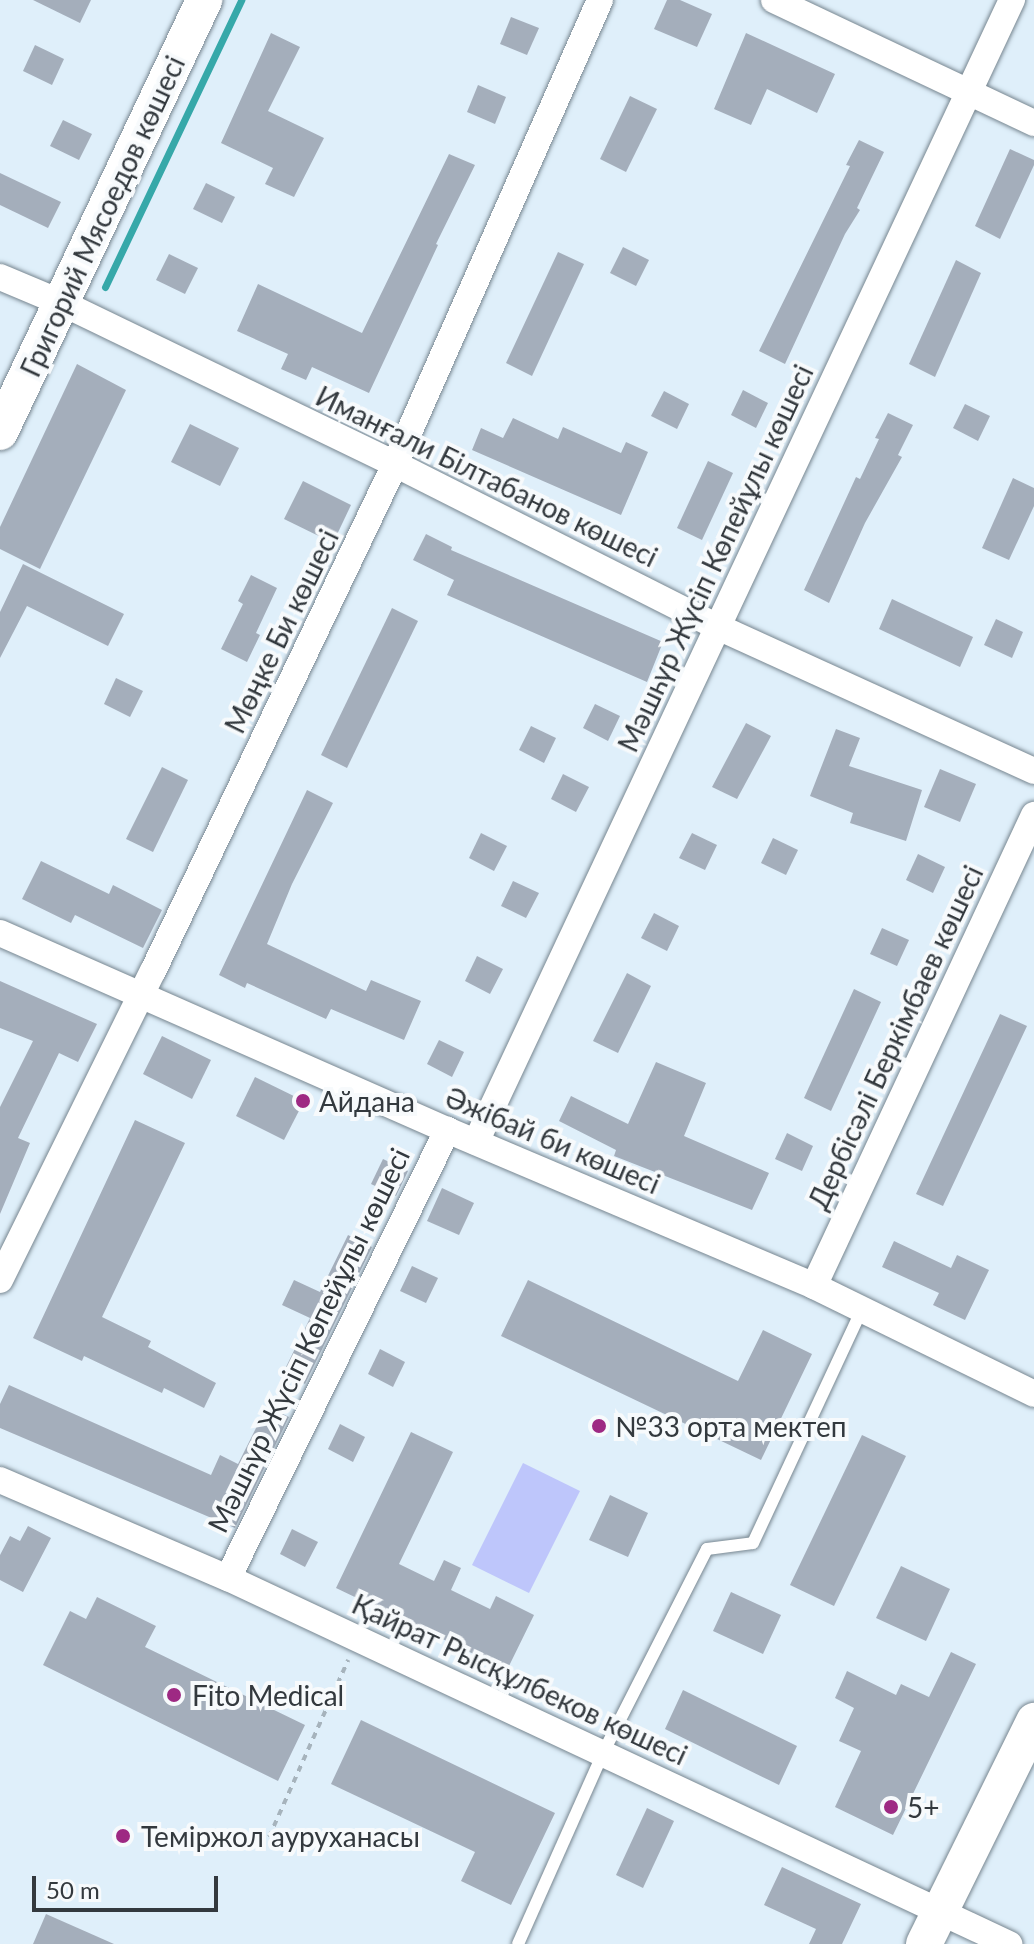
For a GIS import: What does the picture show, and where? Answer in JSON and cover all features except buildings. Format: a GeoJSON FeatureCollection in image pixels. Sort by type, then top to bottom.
{"type":"FeatureCollection","features":[{"type":"Feature","properties":{"kind":"main road","name":"Григорий Мясоедов көшесі"},"geometry":{"type":"LineString","coordinates":[[0,432],[204,0]]}},
{"type":"Feature","properties":{"kind":"main road"},"geometry":{"type":"LineString","coordinates":[[924,1944],[1034,1721]]}},
{"type":"Feature","properties":{"kind":"street","name":"Мөңке Би көшесі"},"geometry":{"type":"LineString","coordinates":[[0,1280],[141,997],[395,464],[600,0]]}},
{"type":"Feature","properties":{"kind":"street"},"geometry":{"type":"LineString","coordinates":[[774,0],[1034,123]]}},
{"type":"Feature","properties":{"kind":"street","name":"Мәшһүр Жүсіп Көпейұлы көшесі"},"geometry":{"type":"LineString","coordinates":[[476,1142],[1012,0]]}},
{"type":"Feature","properties":{"kind":"street","name":"Иманғали Білтабанов көшесі"},"geometry":{"type":"LineString","coordinates":[[0,277],[62,303],[395,464],[718,627],[1034,771]]}},
{"type":"Feature","properties":{"kind":"street","name":"Дербісәлі Беркімбаев көшесі"},"geometry":{"type":"LineString","coordinates":[[814,1286],[1034,815]]}},
{"type":"Feature","properties":{"kind":"street","name":"Әжібай би көшесі"},"geometry":{"type":"LineString","coordinates":[[0,933],[447,1130],[814,1286],[1034,1394]]}},
{"type":"Feature","properties":{"kind":"street","name":"Мәшһүр Жүсіп Көпейұлы көшесі"},"geometry":{"type":"LineString","coordinates":[[228,1578],[447,1130]]}},
{"type":"Feature","properties":{"kind":"street","name":"Қайрат Рысқұлбеков көшесі"},"geometry":{"type":"LineString","coordinates":[[0,1480],[228,1578],[940,1909],[1009,1944]]}},
{"type":"Feature","properties":{"kind":"lane"},"geometry":{"type":"LineString","coordinates":[[518,1944],[603,1753],[707,1549],[753,1543],[862,1309]]}},
{"type":"Feature","properties":{"kind":"path"},"geometry":{"type":"LineString","coordinates":[[269,1837],[358,1639]]}},
{"type":"Feature","properties":{"kind":"shaded area"},"geometry":{"type":"Polygon","coordinates":[[[523,1463],[580,1491],[529,1593],[472,1565],[523,1463]]]}},
{"type":"Feature","properties":{"kind":"waterway"},"geometry":{"type":"LineString","coordinates":[[105,287],[241,0]]}},
{"type":"Feature","properties":{"kind":"place","name":"Айдана"},"geometry":{"type":"Point","coordinates":[303,1101]}},
{"type":"Feature","properties":{"kind":"place","name":"№33 орта мектеп"},"geometry":{"type":"Point","coordinates":[599,1426]}},
{"type":"Feature","properties":{"kind":"place","name":"Fito Medical"},"geometry":{"type":"Point","coordinates":[174,1695]}},
{"type":"Feature","properties":{"kind":"place","name":"5+"},"geometry":{"type":"Point","coordinates":[891,1807]}},
{"type":"Feature","properties":{"kind":"place","name":"Теміржол ауруханасы"},"geometry":{"type":"Point","coordinates":[123,1836]}}]}
